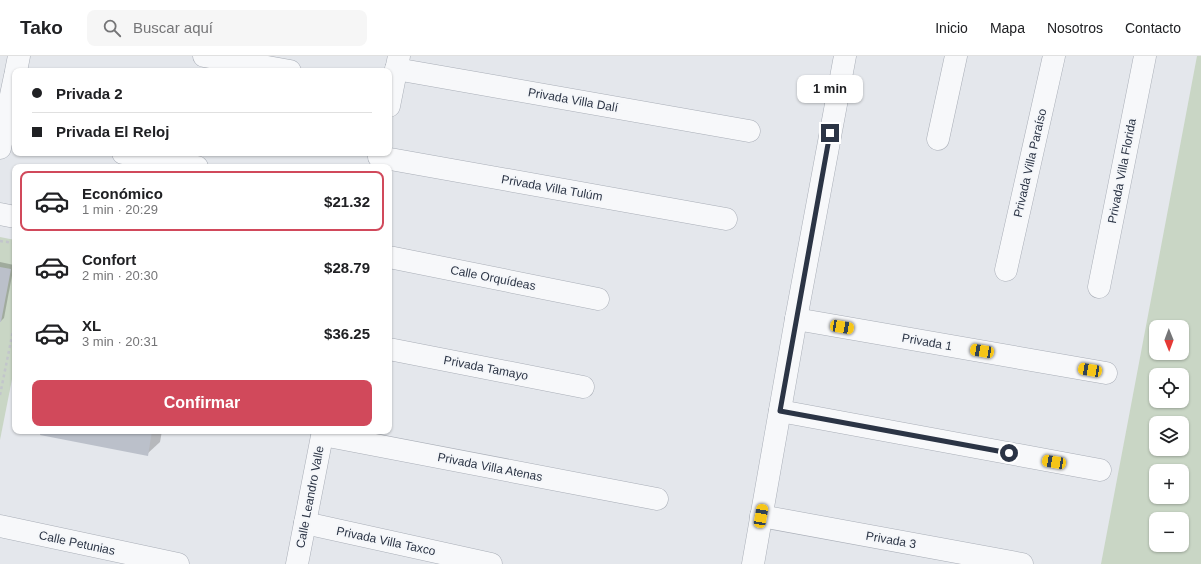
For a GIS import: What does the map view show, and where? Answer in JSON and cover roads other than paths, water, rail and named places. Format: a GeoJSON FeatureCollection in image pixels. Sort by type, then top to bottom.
{"type":"FeatureCollection","features":[{"type":"Feature","properties":{"kind":"street"},"geometry":{"type":"LineString","coordinates":[[17,68],[19,56]]}},
{"type":"Feature","properties":{"kind":"street"},"geometry":{"type":"LineString","coordinates":[[204,56],[273,68]]}},
{"type":"Feature","properties":{"kind":"street"},"geometry":{"type":"LineString","coordinates":[[753,564],[796,318],[845,56]]}},
{"type":"Feature","properties":{"kind":"street"},"geometry":{"type":"LineString","coordinates":[[938,139],[956,56]]}},
{"type":"Feature","properties":{"kind":"street","name":"Privada Villa Paraíso"},"geometry":{"type":"LineString","coordinates":[[1006,270],[1054,56]]}},
{"type":"Feature","properties":{"kind":"street","name":"Privada Villa Florida"},"geometry":{"type":"LineString","coordinates":[[1099,287],[1145,56]]}},
{"type":"Feature","properties":{"kind":"street"},"geometry":{"type":"LineString","coordinates":[[392,92],[398,63]]}},
{"type":"Feature","properties":{"kind":"street","name":"Privada Villa Dalí"},"geometry":{"type":"LineString","coordinates":[[398,63],[749,131]]}},
{"type":"Feature","properties":{"kind":"street"},"geometry":{"type":"LineString","coordinates":[[5,135],[12,94]]}},
{"type":"Feature","properties":{"kind":"street"},"geometry":{"type":"LineString","coordinates":[[139,156],[181,164]]}},
{"type":"Feature","properties":{"kind":"street","name":"Privada Villa Tulúm"},"geometry":{"type":"LineString","coordinates":[[378,159],[726,219]]}},
{"type":"Feature","properties":{"kind":"street"},"geometry":{"type":"LineString","coordinates":[[0,214],[12,216]]}},
{"type":"Feature","properties":{"kind":"street","name":"Calle Orquídeas"},"geometry":{"type":"LineString","coordinates":[[392,258],[598,299]]}},
{"type":"Feature","properties":{"kind":"street","name":"Privada 1"},"geometry":{"type":"LineString","coordinates":[[796,318],[1106,373]]}},
{"type":"Feature","properties":{"kind":"street","name":"Privada Tamayo"},"geometry":{"type":"LineString","coordinates":[[392,350],[583,387]]}},
{"type":"Feature","properties":{"kind":"street"},"geometry":{"type":"LineString","coordinates":[[780,411],[1100,470]]}},
{"type":"Feature","properties":{"kind":"street","name":"Calle Leandro Valle"},"geometry":{"type":"LineString","coordinates":[[296,564],[323,434]]}},
{"type":"Feature","properties":{"kind":"street","name":"Privada Villa Atenas"},"geometry":{"type":"LineString","coordinates":[[328,434],[657,499]]}},
{"type":"Feature","properties":{"kind":"street","name":"Privada 3"},"geometry":{"type":"LineString","coordinates":[[761,516],[1022,564]]}},
{"type":"Feature","properties":{"kind":"street","name":"Privada Villa Taxco"},"geometry":{"type":"LineString","coordinates":[[305,523],[491,564]]}},
{"type":"Feature","properties":{"kind":"street","name":"Calle Petunias"},"geometry":{"type":"LineString","coordinates":[[0,526],[120,558],[178,564]]}}]}
